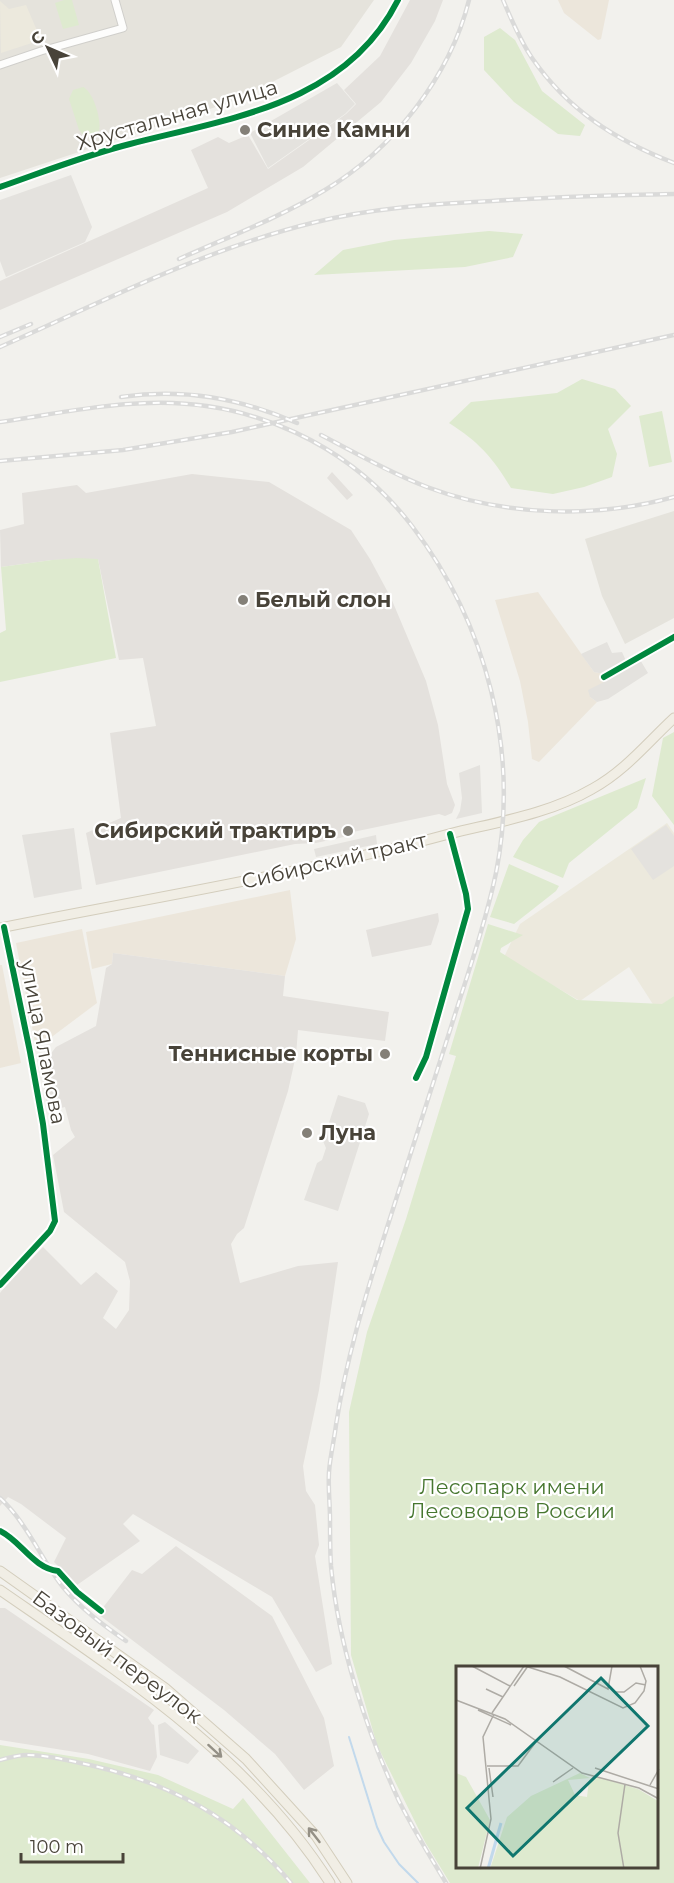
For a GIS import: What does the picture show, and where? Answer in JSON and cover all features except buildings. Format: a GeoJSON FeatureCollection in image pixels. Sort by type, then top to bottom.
{"type":"FeatureCollection","features":[{"type":"Feature","properties":{"kind":"main road","name":"Сибирский тракт"},"geometry":{"type":"LineString","coordinates":[[2,928],[307,869],[406,847],[551,808],[591,790],[625,767],[674,718]]}},
{"type":"Feature","properties":{"kind":"main road","name":"Базовый переулок"},"geometry":{"type":"LineString","coordinates":[[0,1571],[165,1688],[238,1751],[316,1836],[347,1883]]}},
{"type":"Feature","properties":{"kind":"main road","name":"Базовый переулок"},"geometry":{"type":"LineString","coordinates":[[0,1590],[173,1714],[270,1805],[300,1841],[330,1883]]}},
{"type":"Feature","properties":{"kind":"street"},"geometry":{"type":"LineString","coordinates":[[0,65],[123,28],[115,0]]}},
{"type":"Feature","properties":{"kind":"street","name":"Хрустальная улица"},"geometry":{"type":"LineString","coordinates":[[0,187],[121,147],[185,132],[294,97],[327,80],[354,59],[380,30],[398,0]]}},
{"type":"Feature","properties":{"kind":"street"},"geometry":{"type":"LineString","coordinates":[[604,677],[674,637]]}},
{"type":"Feature","properties":{"kind":"street"},"geometry":{"type":"LineString","coordinates":[[416,1078],[426,1057],[468,909],[450,834]]}},
{"type":"Feature","properties":{"kind":"street","name":"улица Яламова"},"geometry":{"type":"LineString","coordinates":[[0,1285],[50,1231],[55,1221],[43,1124],[30,1052],[2,928]]}},
{"type":"Feature","properties":{"kind":"street"},"geometry":{"type":"LineString","coordinates":[[0,1531],[35,1560],[58,1571],[77,1592],[102,1611]]}},
{"type":"Feature","properties":{"kind":"shaded area"},"geometry":{"type":"Polygon","coordinates":[[[0,0],[374,0],[341,47],[237,100],[0,178],[0,0]]]}},
{"type":"Feature","properties":{"kind":"shaded area"},"geometry":{"type":"Polygon","coordinates":[[[410,0],[443,0],[435,21],[411,63],[381,102],[303,167],[227,212],[0,310],[0,281],[208,188],[191,150],[218,137],[229,143],[248,135],[268,169],[346,114],[356,104],[344,90],[380,56],[410,0]]]}},
{"type":"Feature","properties":{"kind":"shaded area"},"geometry":{"type":"Polygon","coordinates":[[[558,0],[609,0],[601,39],[598,40],[564,13],[558,0]]]}},
{"type":"Feature","properties":{"kind":"shaded area"},"geometry":{"type":"Polygon","coordinates":[[[0,1],[9,9],[26,5],[41,40],[1,53],[0,1]]]}},
{"type":"Feature","properties":{"kind":"shaded area"},"geometry":{"type":"Polygon","coordinates":[[[337,83],[355,104],[345,114],[268,168],[250,133],[337,83]]]}},
{"type":"Feature","properties":{"kind":"shaded area"},"geometry":{"type":"Polygon","coordinates":[[[71,175],[92,227],[85,242],[6,277],[0,261],[0,200],[71,175]]]}},
{"type":"Feature","properties":{"kind":"shaded area"},"geometry":{"type":"Polygon","coordinates":[[[332,472],[353,495],[347,500],[327,478],[332,472]]]}},
{"type":"Feature","properties":{"kind":"shaded area"},"geometry":{"type":"Polygon","coordinates":[[[192,474],[269,482],[351,530],[391,598],[426,681],[438,725],[447,784],[455,805],[452,813],[353,832],[353,835],[316,843],[295,844],[96,885],[86,833],[121,818],[110,733],[156,726],[143,658],[119,660],[98,559],[52,560],[1,567],[0,530],[24,524],[22,493],[77,485],[86,493],[192,474]]]}},
{"type":"Feature","properties":{"kind":"shaded area"},"geometry":{"type":"Polygon","coordinates":[[[674,511],[674,618],[625,644],[602,596],[585,539],[674,511]]]}},
{"type":"Feature","properties":{"kind":"shaded area"},"geometry":{"type":"Polygon","coordinates":[[[538,592],[594,672],[604,674],[606,681],[590,697],[597,702],[539,762],[532,759],[520,681],[495,600],[538,592]]]}},
{"type":"Feature","properties":{"kind":"shaded area"},"geometry":{"type":"Polygon","coordinates":[[[607,642],[612,653],[622,652],[627,663],[639,658],[648,673],[608,699],[597,702],[590,697],[588,690],[606,681],[604,674],[594,672],[581,654],[607,642]]]}},
{"type":"Feature","properties":{"kind":"shaded area"},"geometry":{"type":"Polygon","coordinates":[[[480,765],[482,813],[456,819],[462,798],[459,773],[480,765]]]}},
{"type":"Feature","properties":{"kind":"shaded area"},"geometry":{"type":"Polygon","coordinates":[[[667,823],[674,833],[674,996],[656,1009],[629,967],[580,1001],[504,957],[520,924],[667,823]]]}},
{"type":"Feature","properties":{"kind":"shaded area"},"geometry":{"type":"Polygon","coordinates":[[[666,825],[674,836],[674,866],[653,880],[631,849],[666,825]]]}},
{"type":"Feature","properties":{"kind":"shaded area"},"geometry":{"type":"Polygon","coordinates":[[[74,828],[82,889],[34,898],[22,835],[74,828]]]}},
{"type":"Feature","properties":{"kind":"shaded area"},"geometry":{"type":"Polygon","coordinates":[[[376,835],[377,844],[316,857],[314,849],[376,835]]]}},
{"type":"Feature","properties":{"kind":"shaded area"},"geometry":{"type":"Polygon","coordinates":[[[290,890],[296,939],[285,976],[113,953],[112,964],[92,969],[86,932],[290,890]]]}},
{"type":"Feature","properties":{"kind":"shaded area"},"geometry":{"type":"Polygon","coordinates":[[[438,913],[439,921],[431,945],[372,957],[366,930],[438,913]]]}},
{"type":"Feature","properties":{"kind":"shaded area"},"geometry":{"type":"Polygon","coordinates":[[[82,929],[97,1003],[45,1042],[35,1042],[16,943],[82,929]]]}},
{"type":"Feature","properties":{"kind":"shaded area"},"geometry":{"type":"Polygon","coordinates":[[[113,953],[285,976],[283,996],[389,1012],[385,1041],[298,1030],[296,1055],[288,1091],[244,1228],[231,1244],[240,1283],[298,1266],[338,1262],[319,1390],[303,1466],[306,1491],[315,1505],[319,1545],[315,1556],[332,1664],[316,1672],[272,1597],[133,1514],[123,1524],[140,1541],[77,1585],[54,1562],[66,1538],[8,1497],[0,1506],[0,1293],[43,1247],[81,1285],[96,1272],[118,1291],[103,1318],[116,1329],[129,1310],[130,1281],[125,1262],[64,1212],[53,1155],[75,1137],[65,1107],[48,1111],[43,1079],[45,1061],[56,1047],[96,1026],[106,968],[112,964],[113,953]]]}},
{"type":"Feature","properties":{"kind":"shaded area"},"geometry":{"type":"Polygon","coordinates":[[[0,965],[2,965],[21,1063],[0,1068],[0,965]]]}},
{"type":"Feature","properties":{"kind":"shaded area"},"geometry":{"type":"Polygon","coordinates":[[[338,1095],[365,1103],[369,1114],[338,1211],[304,1200],[317,1163],[322,1160],[326,1148],[323,1141],[338,1095]]]}},
{"type":"Feature","properties":{"kind":"shaded area"},"geometry":{"type":"Polygon","coordinates":[[[176,1546],[272,1616],[324,1718],[334,1766],[304,1790],[275,1754],[224,1710],[98,1614],[132,1570],[142,1574],[176,1546]]]}},
{"type":"Feature","properties":{"kind":"shaded area"},"geometry":{"type":"Polygon","coordinates":[[[0,1608],[5,1608],[154,1710],[148,1718],[154,1725],[157,1757],[150,1771],[88,1754],[0,1740],[0,1608]]]}},
{"type":"Feature","properties":{"kind":"shaded area"},"geometry":{"type":"Polygon","coordinates":[[[165,1722],[199,1751],[188,1764],[160,1755],[158,1725],[165,1722]]]}},
{"type":"Feature","properties":{"kind":"green space"},"geometry":{"type":"Polygon","coordinates":[[[72,0],[79,25],[63,29],[55,3],[72,0]]]}},
{"type":"Feature","properties":{"kind":"green space"},"geometry":{"type":"Polygon","coordinates":[[[500,28],[515,40],[542,91],[585,125],[580,136],[558,134],[514,102],[484,70],[484,37],[500,28]]]}},
{"type":"Feature","properties":{"kind":"green space"},"geometry":{"type":"Polygon","coordinates":[[[83,87],[90,94],[96,106],[100,126],[99,131],[91,137],[84,136],[79,130],[69,99],[73,90],[83,87]]]}},
{"type":"Feature","properties":{"kind":"green space"},"geometry":{"type":"Polygon","coordinates":[[[489,231],[523,234],[513,257],[465,267],[314,275],[343,250],[394,240],[489,231]]]}},
{"type":"Feature","properties":{"kind":"green space"},"geometry":{"type":"Polygon","coordinates":[[[582,379],[615,389],[631,406],[608,429],[617,454],[612,477],[584,487],[553,494],[511,488],[485,451],[449,423],[471,402],[557,393],[582,379]]]}},
{"type":"Feature","properties":{"kind":"green space"},"geometry":{"type":"Polygon","coordinates":[[[662,411],[672,462],[649,467],[639,416],[662,411]]]}},
{"type":"Feature","properties":{"kind":"green space"},"geometry":{"type":"Polygon","coordinates":[[[77,558],[98,559],[116,658],[0,682],[0,633],[6,630],[1,567],[77,558]]]}},
{"type":"Feature","properties":{"kind":"green space"},"geometry":{"type":"Polygon","coordinates":[[[674,732],[674,825],[652,796],[663,738],[674,732]]]}},
{"type":"Feature","properties":{"kind":"green space"},"geometry":{"type":"Polygon","coordinates":[[[646,778],[637,808],[569,863],[563,878],[513,857],[523,840],[539,822],[646,778]]]}},
{"type":"Feature","properties":{"kind":"green space"},"geometry":{"type":"Polygon","coordinates":[[[509,864],[559,886],[556,891],[514,924],[490,917],[509,864]]]}},
{"type":"Feature","properties":{"kind":"green space","name":"Лесопарк имени Лесоводов России"},"geometry":{"type":"Polygon","coordinates":[[[488,924],[523,935],[501,948],[500,952],[577,1000],[662,1004],[674,996],[674,1883],[450,1883],[425,1842],[377,1745],[351,1655],[349,1412],[367,1332],[406,1219],[456,1056],[449,1054],[488,924]]]}},
{"type":"Feature","properties":{"kind":"green space"},"geometry":{"type":"Polygon","coordinates":[[[0,1745],[89,1759],[158,1775],[233,1809],[243,1798],[310,1883],[0,1883],[0,1745]]]}},
{"type":"Feature","properties":{"kind":"waterway"},"geometry":{"type":"LineString","coordinates":[[349,1737],[377,1827],[384,1842],[399,1864],[418,1883]]}},
{"type":"Feature","properties":{"kind":"railway"},"geometry":{"type":"LineString","coordinates":[[179,259],[308,200],[350,174],[373,154],[395,133],[433,83],[448,57],[469,0]]}},
{"type":"Feature","properties":{"kind":"railway"},"geometry":{"type":"LineString","coordinates":[[503,0],[532,58],[561,93],[577,108],[613,133],[674,163]]}},
{"type":"Feature","properties":{"kind":"railway"},"geometry":{"type":"LineString","coordinates":[[0,347],[192,262],[271,234],[334,218],[402,207],[560,197],[674,194]]}},
{"type":"Feature","properties":{"kind":"railway"},"geometry":{"type":"LineString","coordinates":[[0,337],[31,324]]}},
{"type":"Feature","properties":{"kind":"railway"},"geometry":{"type":"LineString","coordinates":[[0,461],[123,450],[232,432],[674,335]]}},
{"type":"Feature","properties":{"kind":"railway"},"geometry":{"type":"LineString","coordinates":[[121,397],[167,394],[211,397],[254,407],[297,423]]}},
{"type":"Feature","properties":{"kind":"railway"},"geometry":{"type":"LineString","coordinates":[[0,422],[112,405],[188,404],[225,409],[261,419],[296,433],[328,450],[359,472],[387,497],[412,526],[438,564],[460,605],[478,647],[491,691],[500,736],[504,782],[502,827],[496,873],[487,912],[357,1329],[340,1401],[329,1478],[331,1560],[335,1596],[355,1686],[375,1745],[399,1801],[446,1883]]}},
{"type":"Feature","properties":{"kind":"railway"},"geometry":{"type":"LineString","coordinates":[[321,435],[386,469],[427,487],[487,504],[518,509],[581,511],[613,509],[674,497]]}},
{"type":"Feature","properties":{"kind":"railway"},"geometry":{"type":"LineString","coordinates":[[0,1498],[18,1518],[54,1575],[76,1602],[126,1641]]}},
{"type":"Feature","properties":{"kind":"railway"},"geometry":{"type":"LineString","coordinates":[[0,1760],[27,1755],[59,1758],[148,1782],[201,1807],[225,1822],[270,1860],[291,1883]]}},
{"type":"Feature","properties":{"kind":"cycle path"},"geometry":{"type":"LineString","coordinates":[[0,187],[97,153],[207,125],[282,101],[317,84],[348,63],[376,35],[398,0]]}},
{"type":"Feature","properties":{"kind":"cycle path"},"geometry":{"type":"LineString","coordinates":[[604,677],[674,637]]}},
{"type":"Feature","properties":{"kind":"cycle path"},"geometry":{"type":"LineString","coordinates":[[416,1078],[426,1057],[468,909],[450,834]]}},
{"type":"Feature","properties":{"kind":"cycle path"},"geometry":{"type":"LineString","coordinates":[[0,1285],[50,1231],[55,1221],[43,1124],[4,927]]}},
{"type":"Feature","properties":{"kind":"cycle path"},"geometry":{"type":"LineString","coordinates":[[0,1531],[41,1565],[58,1571],[77,1592],[101,1611]]}},
{"type":"Feature","properties":{"kind":"place","name":"Синие Камни"},"geometry":{"type":"Point","coordinates":[245,130]}},
{"type":"Feature","properties":{"kind":"place","name":"Белый слон"},"geometry":{"type":"Point","coordinates":[243,600]}},
{"type":"Feature","properties":{"kind":"place","name":"Сибирский трактиръ"},"geometry":{"type":"Point","coordinates":[348,831]}},
{"type":"Feature","properties":{"kind":"place","name":"Теннисные корты"},"geometry":{"type":"Point","coordinates":[385,1054]}},
{"type":"Feature","properties":{"kind":"place","name":"Луна"},"geometry":{"type":"Point","coordinates":[307,1133]}}]}
